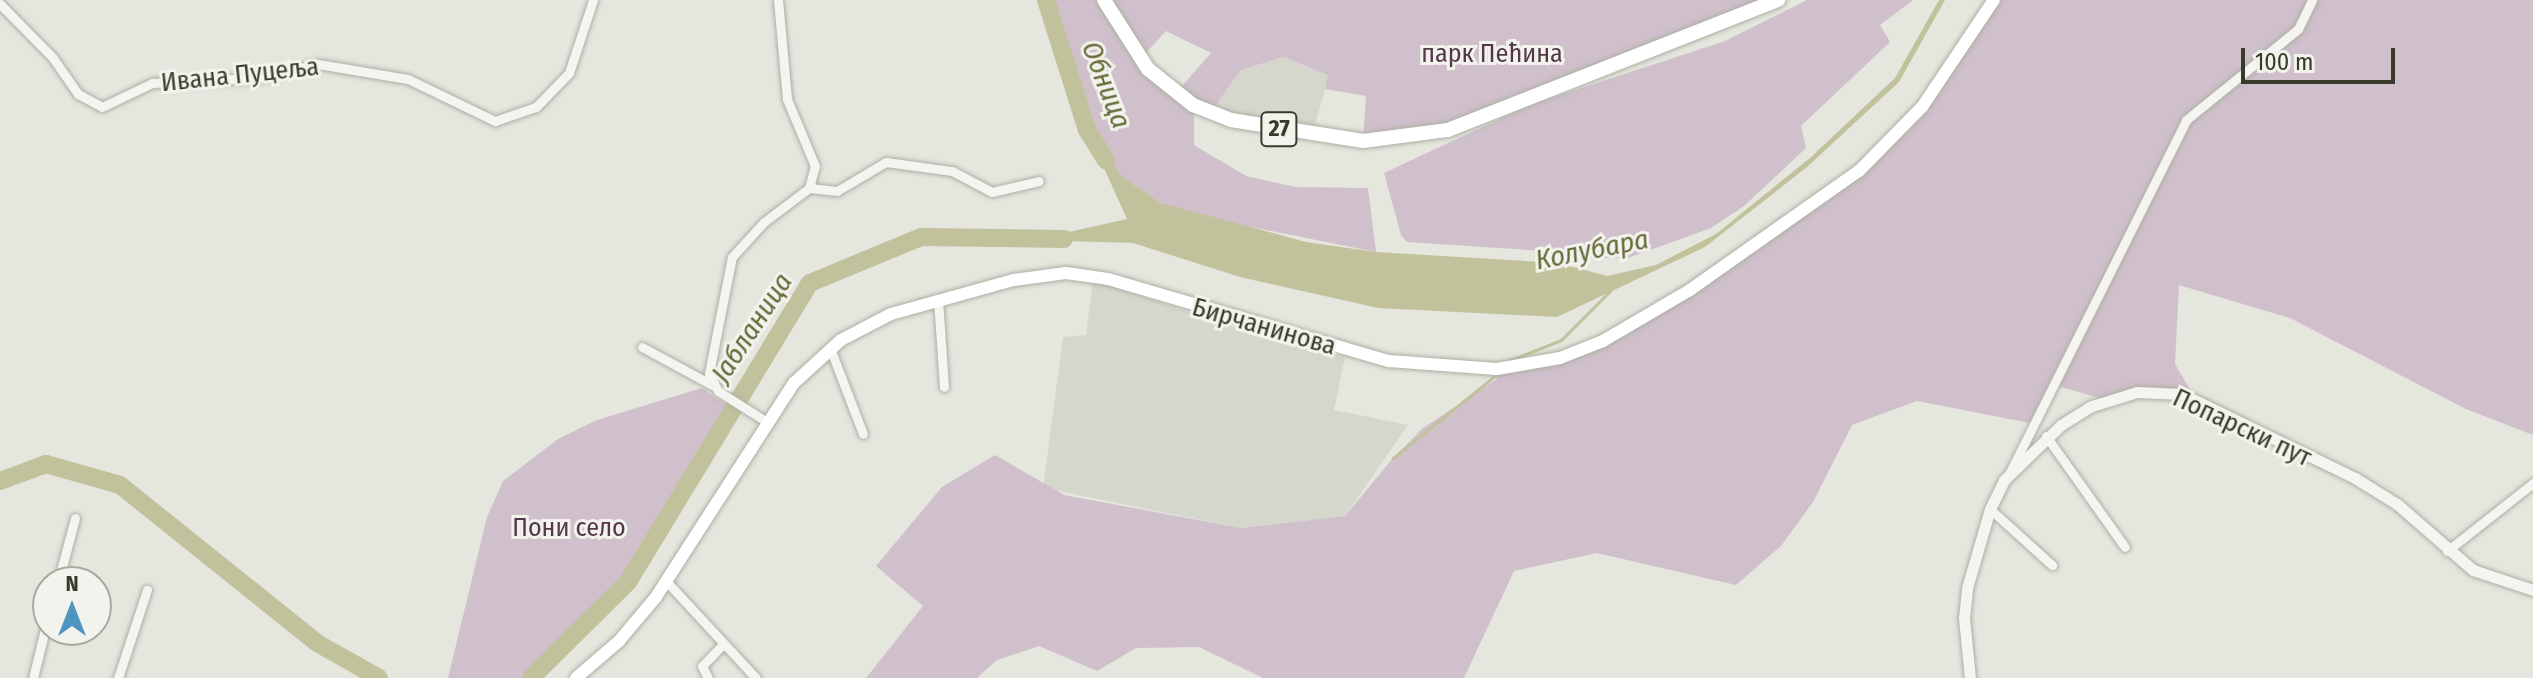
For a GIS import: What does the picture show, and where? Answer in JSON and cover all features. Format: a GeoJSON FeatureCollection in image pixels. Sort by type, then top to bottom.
{"type":"FeatureCollection","features":[{"type":"Feature","properties":{"kind":"main road","name":"27"},"geometry":{"type":"LineString","coordinates":[[1104,0],[1148,69],[1193,105],[1231,120],[1363,141],[1448,130],[1778,0]]}},
{"type":"Feature","properties":{"kind":"main road","name":"Бирчанинова"},"geometry":{"type":"LineString","coordinates":[[576,678],[630,630],[667,582],[794,383],[830,348],[891,314],[1029,276],[1080,274],[1389,361],[1489,369],[1560,358],[1603,341],[1690,290],[1870,163],[1922,107],[1994,0]]}},
{"type":"Feature","properties":{"kind":"street","name":"Ивана Пуцеља"},"geometry":{"type":"LineString","coordinates":[[0,4],[53,58],[78,94],[102,107],[152,83],[256,78],[318,64],[408,79],[495,121],[536,107],[569,73],[593,0]]}},
{"type":"Feature","properties":{"kind":"street"},"geometry":{"type":"LineString","coordinates":[[715,388],[709,373],[732,257],[764,222],[809,188],[815,166],[793,122],[778,0]]}},
{"type":"Feature","properties":{"kind":"street"},"geometry":{"type":"LineString","coordinates":[[2010,472],[2186,120],[2298,29],[2312,0]]}},
{"type":"Feature","properties":{"kind":"street"},"geometry":{"type":"LineString","coordinates":[[809,188],[837,191],[886,162],[952,171],[992,192],[1039,181]]}},
{"type":"Feature","properties":{"kind":"street"},"geometry":{"type":"LineString","coordinates":[[938,299],[944,387]]}},
{"type":"Feature","properties":{"kind":"street"},"geometry":{"type":"LineString","coordinates":[[642,347],[715,388],[767,422]]}},
{"type":"Feature","properties":{"kind":"street"},"geometry":{"type":"LineString","coordinates":[[830,348],[863,434]]}},
{"type":"Feature","properties":{"kind":"street","name":"Попарски пут"},"geometry":{"type":"LineString","coordinates":[[1970,678],[1964,610],[1990,509],[2010,472],[2046,436],[2092,406],[2120,396],[2160,390],[2182,394],[2370,486],[2473,570],[2533,590]]}},
{"type":"Feature","properties":{"kind":"street"},"geometry":{"type":"LineString","coordinates":[[2046,436],[2125,547]]}},
{"type":"Feature","properties":{"kind":"street"},"geometry":{"type":"LineString","coordinates":[[2447,551],[2533,483]]}},
{"type":"Feature","properties":{"kind":"street"},"geometry":{"type":"LineString","coordinates":[[1990,509],[2052,565]]}},
{"type":"Feature","properties":{"kind":"street"},"geometry":{"type":"LineString","coordinates":[[62,566],[75,518]]}},
{"type":"Feature","properties":{"kind":"street"},"geometry":{"type":"LineString","coordinates":[[667,582],[756,678]]}},
{"type":"Feature","properties":{"kind":"street"},"geometry":{"type":"LineString","coordinates":[[118,678],[147,590]]}},
{"type":"Feature","properties":{"kind":"street"},"geometry":{"type":"LineString","coordinates":[[708,678],[702,666],[723,644]]}},
{"type":"Feature","properties":{"kind":"street"},"geometry":{"type":"LineString","coordinates":[[33,678],[41,646]]}},
{"type":"Feature","properties":{"kind":"shaded area"},"geometry":{"type":"Polygon","coordinates":[[[1939,0],[1945,0],[1899,82],[1807,167],[1705,247],[1557,317],[1378,308],[1240,277],[1133,243],[1033,240],[1127,219],[1088,133],[1124,178],[1161,203],[1306,242],[1376,252],[1558,263],[1607,276],[1656,265],[1716,234],[1810,158],[1895,78],[1939,0]]]}},
{"type":"Feature","properties":{"kind":"shaded area"},"geometry":{"type":"Polygon","coordinates":[[[1283,57],[1329,75],[1312,136],[1210,113],[1241,70],[1283,57]]]}},
{"type":"Feature","properties":{"kind":"shaded area"},"geometry":{"type":"Polygon","coordinates":[[[1093,280],[1275,341],[1345,357],[1334,410],[1408,425],[1345,516],[1241,528],[1043,488],[1063,337],[1086,335],[1093,280]]]}},
{"type":"Feature","properties":{"kind":"green space","name":"парк Пећина"},"geometry":{"type":"Polygon","coordinates":[[[1046,0],[1774,0],[1424,136],[1363,141],[1366,96],[1325,89],[1328,75],[1283,57],[1241,70],[1210,113],[1194,105],[1194,145],[1246,176],[1295,187],[1368,188],[1376,252],[1216,220],[1161,203],[1124,178],[1088,133],[1046,0]],[[1166,31],[1140,59],[1176,93],[1211,53],[1166,31]]]}},
{"type":"Feature","properties":{"kind":"green space"},"geometry":{"type":"Polygon","coordinates":[[[1807,0],[1913,0],[1880,25],[1890,42],[1801,126],[1806,148],[1744,206],[1711,228],[1628,258],[1580,258],[1559,252],[1407,242],[1401,235],[1384,173],[1530,105],[1725,41],[1807,0]]]}},
{"type":"Feature","properties":{"kind":"green space"},"geometry":{"type":"Polygon","coordinates":[[[1994,0],[2533,0],[2533,435],[2466,409],[2290,318],[2179,285],[2175,364],[2196,400],[2171,392],[2106,400],[2051,384],[2030,423],[1917,401],[1852,425],[1813,502],[1781,546],[1736,585],[1597,553],[1514,571],[1464,678],[1263,678],[1199,647],[1136,648],[1097,671],[1039,646],[997,660],[977,678],[866,678],[923,606],[876,566],[942,487],[995,455],[1064,495],[1241,528],[1345,516],[1393,458],[1423,428],[1497,379],[1497,369],[1542,364],[1662,308],[1880,154],[1994,0]]]}},
{"type":"Feature","properties":{"kind":"green space","name":"Пони село"},"geometry":{"type":"Polygon","coordinates":[[[702,388],[732,409],[628,582],[531,678],[448,678],[487,517],[503,481],[558,439],[597,420],[702,388]]]}},
{"type":"Feature","properties":{"kind":"waterway","name":"Обница"},"geometry":{"type":"LineString","coordinates":[[1046,0],[1087,130],[1106,160]]}},
{"type":"Feature","properties":{"kind":"waterway","name":"Јабланица"},"geometry":{"type":"LineString","coordinates":[[531,678],[628,582],[810,283],[921,237],[1064,239]]}},
{"type":"Feature","properties":{"kind":"waterway"},"geometry":{"type":"LineString","coordinates":[[1508,361],[1561,340],[1611,290]]}},
{"type":"Feature","properties":{"kind":"waterway"},"geometry":{"type":"LineString","coordinates":[[1393,458],[1497,374]]}},
{"type":"Feature","properties":{"kind":"waterway","name":"Јабланица"},"geometry":{"type":"LineString","coordinates":[[0,481],[46,464],[120,485],[317,643],[379,678]]}},
{"type":"Feature","properties":{"kind":"water label","name":"Колубара"},"geometry":{"type":"Point","coordinates":[1592,250]}}]}
